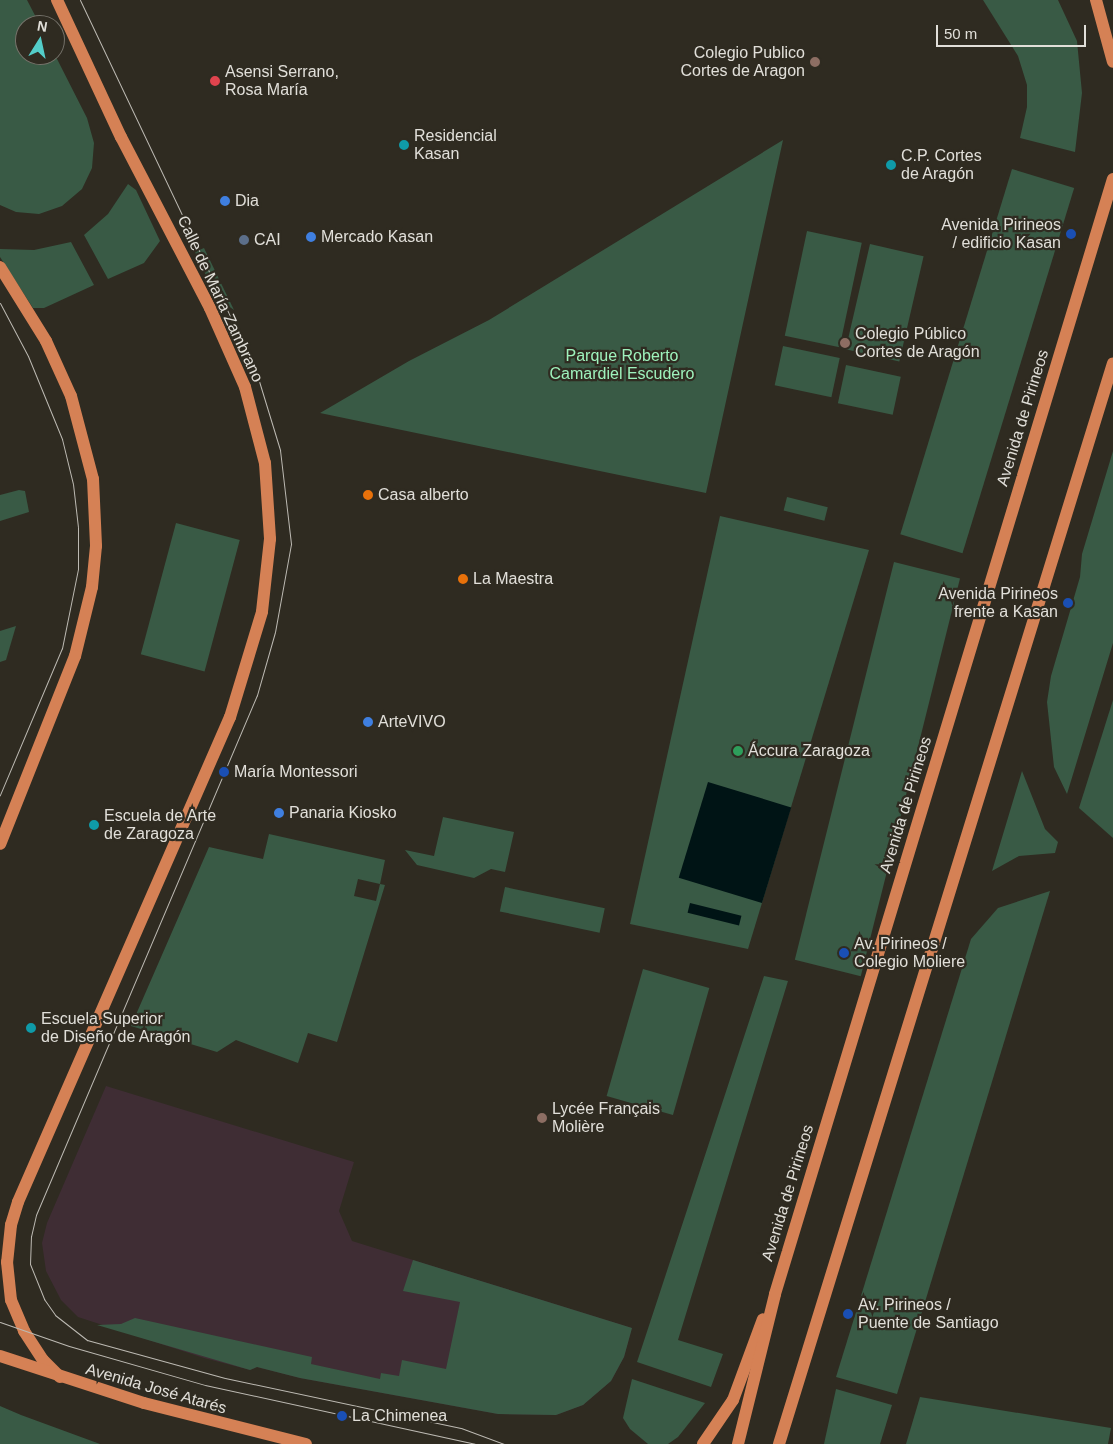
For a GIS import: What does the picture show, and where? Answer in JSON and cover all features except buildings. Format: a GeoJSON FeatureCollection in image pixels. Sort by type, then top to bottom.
{"type":"FeatureCollection","features":[{"type":"Feature","properties":{"kind":"main road","name":"Calle de María Zambrano"},"geometry":{"type":"LineString","coordinates":[[57,0],[121,137],[210,308],[245,387],[265,463],[270,539],[262,612],[230,717],[18,1202],[11,1225],[7,1262],[11,1300],[29,1338],[43,1360],[60,1377]]}},
{"type":"Feature","properties":{"kind":"main road"},"geometry":{"type":"LineString","coordinates":[[1096,0],[1113,62]]}},
{"type":"Feature","properties":{"kind":"main road","name":"Avenida de Pirineos"},"geometry":{"type":"LineString","coordinates":[[738,1444],[775,1294],[1113,179]]}},
{"type":"Feature","properties":{"kind":"main road"},"geometry":{"type":"LineString","coordinates":[[0,267],[41,331],[71,396],[94,479],[96,546],[92,587],[75,656],[0,844]]}},
{"type":"Feature","properties":{"kind":"main road"},"geometry":{"type":"LineString","coordinates":[[779,1444],[1113,363]]}},
{"type":"Feature","properties":{"kind":"main road"},"geometry":{"type":"LineString","coordinates":[[703,1444],[733,1400],[754,1337],[775,1294]]}},
{"type":"Feature","properties":{"kind":"main road","name":"Avenida José Atarés"},"geometry":{"type":"LineString","coordinates":[[0,1356],[60,1377],[214,1423],[306,1444]]}},
{"type":"Feature","properties":{"kind":"shaded area"},"geometry":{"type":"Polygon","coordinates":[[[708,782],[791,807],[762,903],[679,878],[708,782]]]}},
{"type":"Feature","properties":{"kind":"shaded area"},"geometry":{"type":"Polygon","coordinates":[[[690,903],[741,916],[739,926],[688,913],[690,903]]]}},
{"type":"Feature","properties":{"kind":"shaded area"},"geometry":{"type":"Polygon","coordinates":[[[106,1086],[354,1162],[339,1211],[352,1241],[632,1328],[624,1357],[611,1381],[583,1405],[556,1415],[498,1414],[300,1378],[257,1367],[250,1370],[204,1358],[78,1317],[61,1300],[46,1271],[42,1243],[47,1223],[106,1086]]]}},
{"type":"Feature","properties":{"kind":"green space"},"geometry":{"type":"Polygon","coordinates":[[[0,0],[27,0],[35,15],[15,15],[15,65],[60,65],[87,118],[94,143],[92,168],[82,189],[62,206],[39,214],[16,212],[0,205],[0,0]]]}},
{"type":"Feature","properties":{"kind":"green space"},"geometry":{"type":"Polygon","coordinates":[[[983,0],[1058,0],[1077,41],[1082,93],[1075,152],[1020,138],[1027,107],[1027,85],[1018,56],[983,0]]]}},
{"type":"Feature","properties":{"kind":"green space","name":"Parque Roberto Camardiel Escudero"},"geometry":{"type":"Polygon","coordinates":[[[783,140],[706,493],[320,413],[409,361],[489,320],[783,140]]]}},
{"type":"Feature","properties":{"kind":"green space"},"geometry":{"type":"Polygon","coordinates":[[[1012,169],[1074,188],[962,553],[900,534],[1012,169]]]}},
{"type":"Feature","properties":{"kind":"green space"},"geometry":{"type":"Polygon","coordinates":[[[128,184],[136,190],[160,241],[144,263],[108,279],[84,235],[108,214],[128,184]]]}},
{"type":"Feature","properties":{"kind":"green space"},"geometry":{"type":"Polygon","coordinates":[[[807,231],[862,243],[840,347],[785,336],[807,231]]]}},
{"type":"Feature","properties":{"kind":"green space"},"geometry":{"type":"Polygon","coordinates":[[[71,242],[94,285],[44,308],[33,308],[0,257],[0,249],[34,250],[71,242]]]}},
{"type":"Feature","properties":{"kind":"green space"},"geometry":{"type":"Polygon","coordinates":[[[870,244],[924,256],[899,362],[846,349],[870,244]]]}},
{"type":"Feature","properties":{"kind":"green space"},"geometry":{"type":"Polygon","coordinates":[[[204,248],[234,310],[216,297],[195,252],[204,248]]]}},
{"type":"Feature","properties":{"kind":"green space"},"geometry":{"type":"Polygon","coordinates":[[[783,346],[840,358],[831,397],[775,385],[783,346]]]}},
{"type":"Feature","properties":{"kind":"green space"},"geometry":{"type":"Polygon","coordinates":[[[846,365],[901,377],[893,415],[838,403],[846,365]]]}},
{"type":"Feature","properties":{"kind":"green space"},"geometry":{"type":"Polygon","coordinates":[[[1113,451],[1113,643],[1067,794],[1054,767],[1047,702],[1051,676],[1080,577],[1082,554],[1113,451]]]}},
{"type":"Feature","properties":{"kind":"green space"},"geometry":{"type":"Polygon","coordinates":[[[19,490],[25,491],[29,512],[0,521],[0,495],[19,490]]]}},
{"type":"Feature","properties":{"kind":"green space"},"geometry":{"type":"Polygon","coordinates":[[[787,497],[828,507],[824,521],[784,511],[787,497]]]}},
{"type":"Feature","properties":{"kind":"green space","name":"Áccura Zaragoza"},"geometry":{"type":"Polygon","coordinates":[[[720,516],[869,550],[748,949],[630,924],[720,516]]]}},
{"type":"Feature","properties":{"kind":"green space"},"geometry":{"type":"Polygon","coordinates":[[[176,523],[240,540],[205,671],[141,654],[176,523]]]}},
{"type":"Feature","properties":{"kind":"green space"},"geometry":{"type":"Polygon","coordinates":[[[894,562],[960,578],[861,976],[795,960],[894,562]]]}},
{"type":"Feature","properties":{"kind":"green space"},"geometry":{"type":"Polygon","coordinates":[[[16,626],[6,660],[0,662],[0,631],[16,626]]]}},
{"type":"Feature","properties":{"kind":"green space"},"geometry":{"type":"Polygon","coordinates":[[[1113,700],[1113,838],[1079,808],[1113,700]]]}},
{"type":"Feature","properties":{"kind":"green space"},"geometry":{"type":"Polygon","coordinates":[[[1022,771],[1045,829],[1058,842],[1055,853],[1019,856],[992,871],[1022,771]]]}},
{"type":"Feature","properties":{"kind":"green space"},"geometry":{"type":"Polygon","coordinates":[[[443,817],[514,832],[505,872],[491,869],[474,878],[417,865],[405,850],[434,856],[443,817]]]}},
{"type":"Feature","properties":{"kind":"green space"},"geometry":{"type":"Polygon","coordinates":[[[269,834],[385,860],[380,884],[385,885],[337,1042],[308,1033],[298,1063],[236,1040],[217,1052],[131,1026],[209,847],[263,859],[269,834]],[[358,879],[354,896],[376,901],[380,884],[358,879]]]}},
{"type":"Feature","properties":{"kind":"green space"},"geometry":{"type":"Polygon","coordinates":[[[505,887],[605,908],[600,933],[500,911],[505,887]]]}},
{"type":"Feature","properties":{"kind":"green space"},"geometry":{"type":"Polygon","coordinates":[[[1050,891],[897,1394],[836,1377],[971,939],[998,908],[1050,891]]]}},
{"type":"Feature","properties":{"kind":"green space"},"geometry":{"type":"Polygon","coordinates":[[[643,969],[709,988],[673,1115],[607,1096],[643,969]]]}},
{"type":"Feature","properties":{"kind":"green space"},"geometry":{"type":"Polygon","coordinates":[[[764,976],[788,981],[678,1340],[723,1354],[711,1387],[637,1362],[764,976]]]}},
{"type":"Feature","properties":{"kind":"green space"},"geometry":{"type":"Polygon","coordinates":[[[413,1260],[632,1328],[624,1357],[611,1381],[583,1405],[556,1415],[498,1414],[300,1378],[257,1367],[250,1370],[97,1325],[121,1324],[135,1318],[312,1357],[311,1364],[380,1379],[381,1373],[399,1376],[402,1360],[446,1369],[460,1302],[403,1291],[413,1260]]]}},
{"type":"Feature","properties":{"kind":"green space"},"geometry":{"type":"Polygon","coordinates":[[[632,1379],[705,1403],[678,1437],[668,1444],[648,1444],[630,1429],[623,1418],[632,1379]]]}},
{"type":"Feature","properties":{"kind":"green space"},"geometry":{"type":"Polygon","coordinates":[[[836,1389],[892,1405],[880,1444],[824,1444],[836,1389]]]}},
{"type":"Feature","properties":{"kind":"green space"},"geometry":{"type":"Polygon","coordinates":[[[920,1397],[1111,1428],[1108,1444],[906,1444],[920,1397]]]}},
{"type":"Feature","properties":{"kind":"green space"},"geometry":{"type":"Polygon","coordinates":[[[0,1406],[21,1415],[100,1444],[0,1444],[0,1406]]]}},
{"type":"Feature","properties":{"kind":"tram line"},"geometry":{"type":"LineString","coordinates":[[80,0],[255,368],[280,450],[291,544],[275,632],[257,695],[36,1215],[31,1236],[30,1264],[44,1299],[55,1315],[87,1340],[225,1378],[461,1428],[504,1444]]}},
{"type":"Feature","properties":{"kind":"tram line"},"geometry":{"type":"LineString","coordinates":[[0,303],[28,356],[62,439],[73,484],[78,527],[78,569],[62,648],[0,795]]}},
{"type":"Feature","properties":{"kind":"tram line"},"geometry":{"type":"LineString","coordinates":[[0,1322],[69,1346],[205,1385],[475,1444]]}},
{"type":"Feature","properties":{"kind":"place","name":"Colegio Publico Cortes de Aragon"},"geometry":{"type":"Point","coordinates":[815,62]}},
{"type":"Feature","properties":{"kind":"place","name":"Asensi Serrano, Rosa María"},"geometry":{"type":"Point","coordinates":[215,81]}},
{"type":"Feature","properties":{"kind":"place","name":"Residencial Kasan"},"geometry":{"type":"Point","coordinates":[404,145]}},
{"type":"Feature","properties":{"kind":"place","name":"C.P. Cortes de Aragón"},"geometry":{"type":"Point","coordinates":[891,165]}},
{"type":"Feature","properties":{"kind":"place","name":"Dia"},"geometry":{"type":"Point","coordinates":[225,201]}},
{"type":"Feature","properties":{"kind":"place","name":"Avenida Pirineos / edificio Kasan"},"geometry":{"type":"Point","coordinates":[1071,234]}},
{"type":"Feature","properties":{"kind":"place","name":"Mercado Kasan"},"geometry":{"type":"Point","coordinates":[311,237]}},
{"type":"Feature","properties":{"kind":"place","name":"CAI"},"geometry":{"type":"Point","coordinates":[244,240]}},
{"type":"Feature","properties":{"kind":"place","name":"Colegio Público Cortes de Aragón"},"geometry":{"type":"Point","coordinates":[845,343]}},
{"type":"Feature","properties":{"kind":"place","name":"Casa alberto"},"geometry":{"type":"Point","coordinates":[368,495]}},
{"type":"Feature","properties":{"kind":"place","name":"La Maestra"},"geometry":{"type":"Point","coordinates":[463,579]}},
{"type":"Feature","properties":{"kind":"place","name":"Avenida Pirineos frente a Kasan"},"geometry":{"type":"Point","coordinates":[1068,603]}},
{"type":"Feature","properties":{"kind":"place","name":"ArteVIVO"},"geometry":{"type":"Point","coordinates":[368,722]}},
{"type":"Feature","properties":{"kind":"place","name":"Áccura Zaragoza"},"geometry":{"type":"Point","coordinates":[738,751]}},
{"type":"Feature","properties":{"kind":"place","name":"María Montessori"},"geometry":{"type":"Point","coordinates":[224,772]}},
{"type":"Feature","properties":{"kind":"place","name":"Panaria Kiosko"},"geometry":{"type":"Point","coordinates":[279,813]}},
{"type":"Feature","properties":{"kind":"place","name":"Escuela de Arte de Zaragoza"},"geometry":{"type":"Point","coordinates":[94,825]}},
{"type":"Feature","properties":{"kind":"place","name":"Av. Pirineos / Colegio Moliere"},"geometry":{"type":"Point","coordinates":[844,953]}},
{"type":"Feature","properties":{"kind":"place","name":"Escuela Superior de Diseño de Aragón"},"geometry":{"type":"Point","coordinates":[31,1028]}},
{"type":"Feature","properties":{"kind":"place","name":"Lycée Français Molière"},"geometry":{"type":"Point","coordinates":[542,1118]}},
{"type":"Feature","properties":{"kind":"place","name":"Av. Pirineos / Puente de Santiago"},"geometry":{"type":"Point","coordinates":[848,1314]}},
{"type":"Feature","properties":{"kind":"place","name":"La Chimenea"},"geometry":{"type":"Point","coordinates":[342,1416]}}]}
